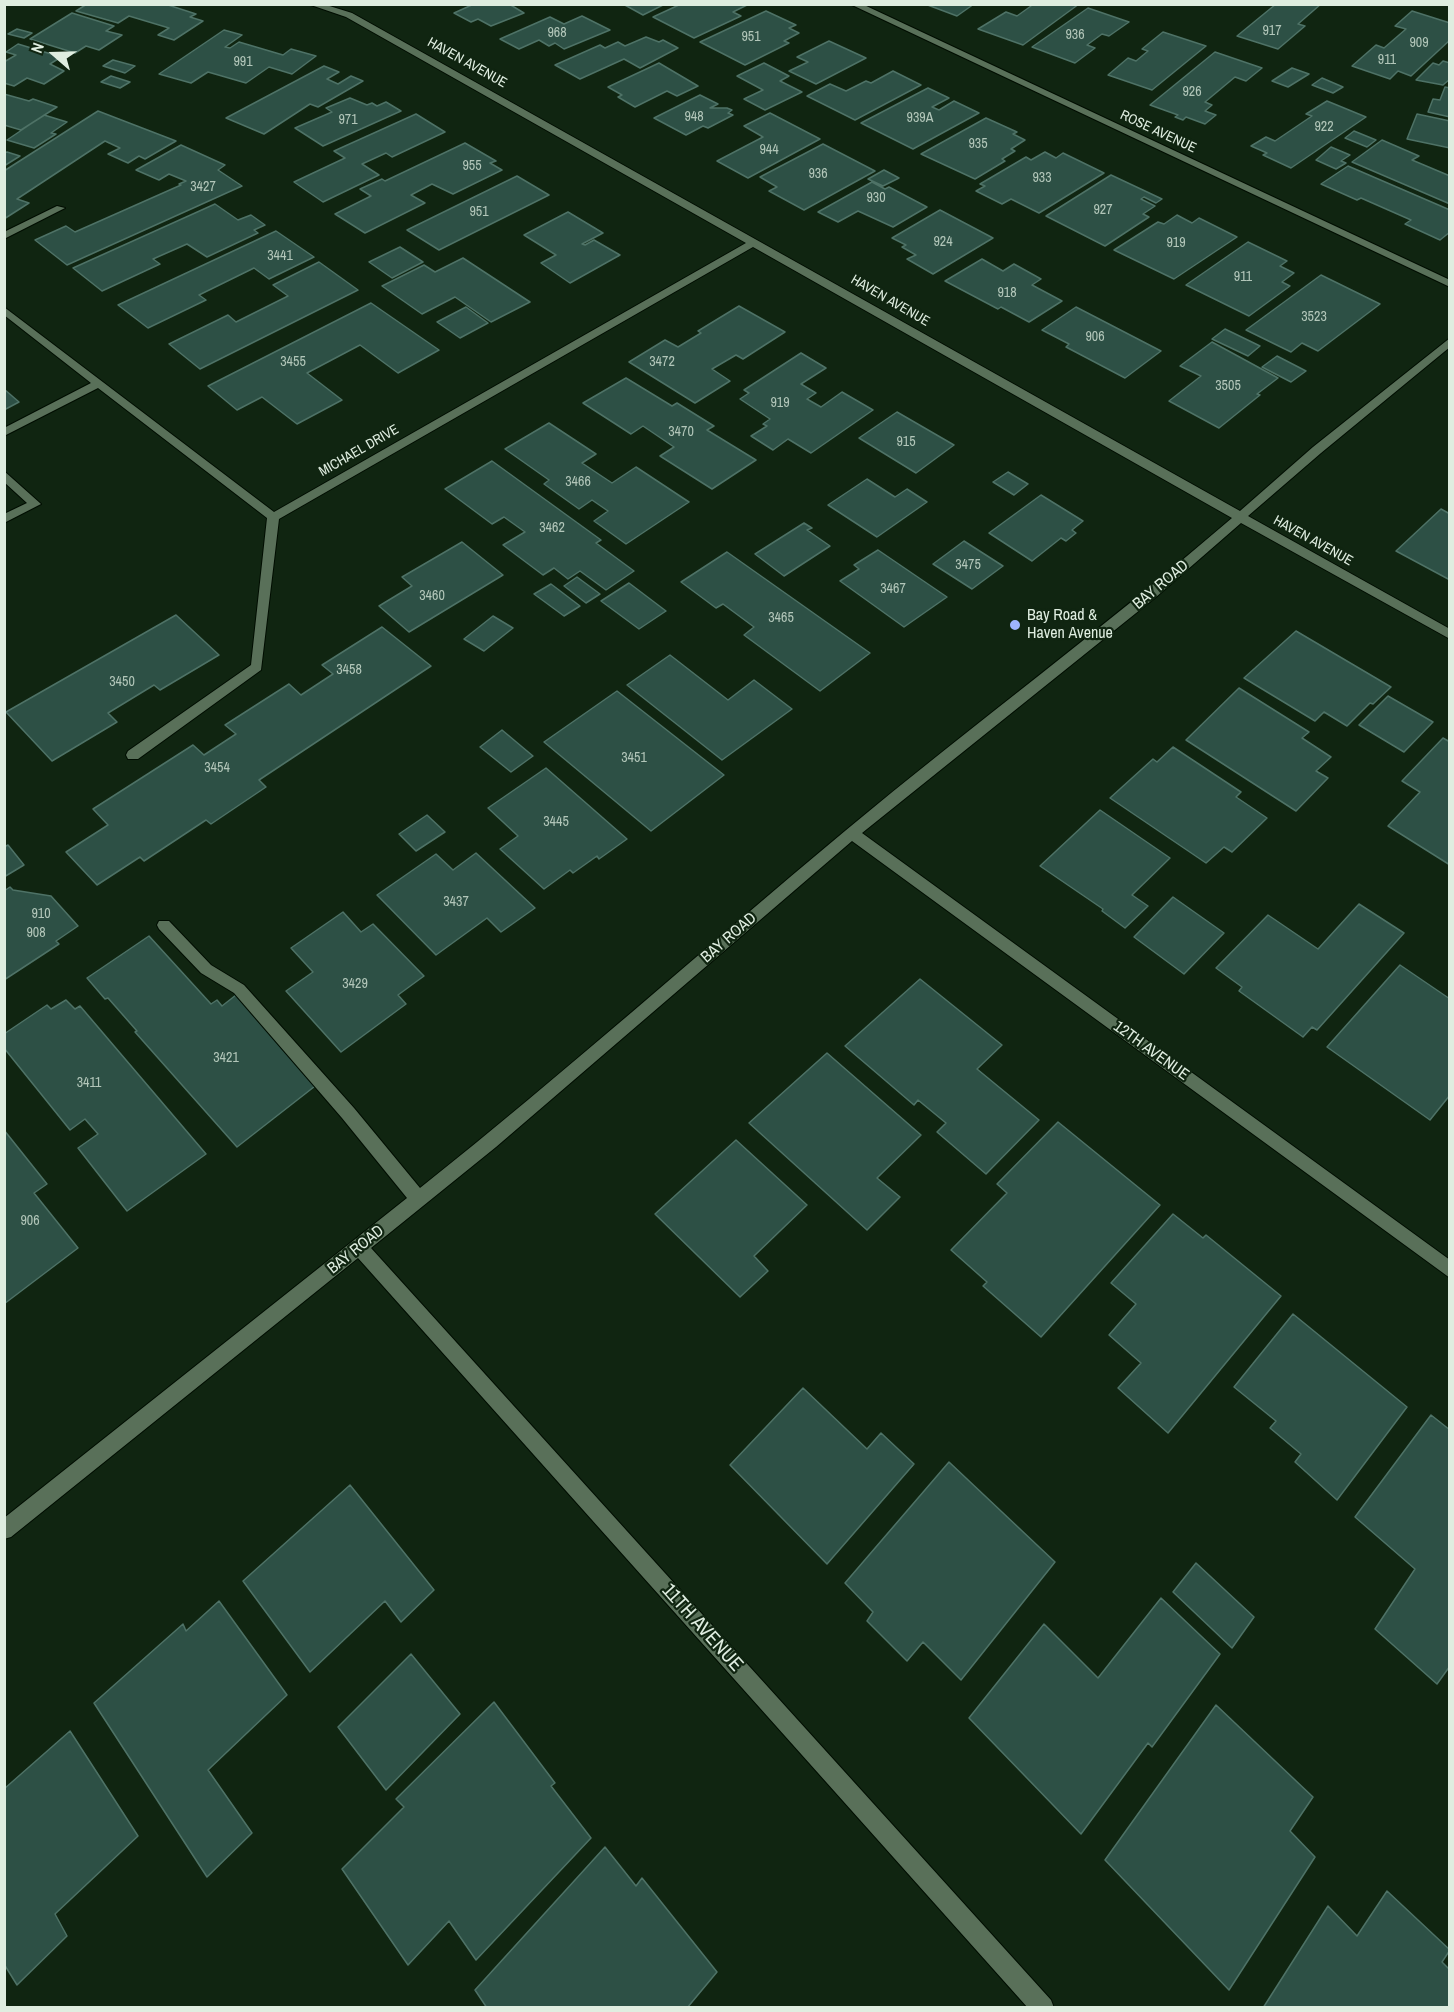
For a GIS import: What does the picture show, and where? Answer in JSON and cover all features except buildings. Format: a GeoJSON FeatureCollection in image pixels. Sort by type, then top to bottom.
{"type":"FeatureCollection","features":[{"type":"Feature","properties":{"kind":"street","name":"HAVEN AVENUE"},"geometry":{"type":"LineString","coordinates":[[312,4],[349,15],[1449,635]]}},
{"type":"Feature","properties":{"kind":"street","name":"ROSE AVENUE"},"geometry":{"type":"LineString","coordinates":[[854,4],[1449,284]]}},
{"type":"Feature","properties":{"kind":"street"},"geometry":{"type":"LineString","coordinates":[[4,236],[60,208]]}},
{"type":"Feature","properties":{"kind":"street","name":"MICHAEL DRIVE"},"geometry":{"type":"LineString","coordinates":[[273,517],[755,242]]}},
{"type":"Feature","properties":{"kind":"street"},"geometry":{"type":"LineString","coordinates":[[4,310],[273,517],[257,667],[133,755]]}},
{"type":"Feature","properties":{"kind":"street","name":"BAY ROAD"},"geometry":{"type":"LineString","coordinates":[[4,1530],[490,1142],[852,833],[1152,594],[1317,450],[1449,341]]}},
{"type":"Feature","properties":{"kind":"street"},"geometry":{"type":"LineString","coordinates":[[4,433],[99,383]]}},
{"type":"Feature","properties":{"kind":"street"},"geometry":{"type":"LineString","coordinates":[[4,475],[35,504],[4,519]]}},
{"type":"Feature","properties":{"kind":"street","name":"12TH AVENUE"},"geometry":{"type":"LineString","coordinates":[[852,833],[1449,1270]]}},
{"type":"Feature","properties":{"kind":"street"},"geometry":{"type":"LineString","coordinates":[[164,925],[206,969],[238,989],[348,1113],[419,1200]]}},
{"type":"Feature","properties":{"kind":"street","name":"11TH AVENUE"},"geometry":{"type":"LineString","coordinates":[[360,1248],[1043,2007]]}},
{"type":"Feature","properties":{"kind":"place","name":"Bay Road & Haven Avenue"},"geometry":{"type":"Point","coordinates":[1015,625]}}]}
